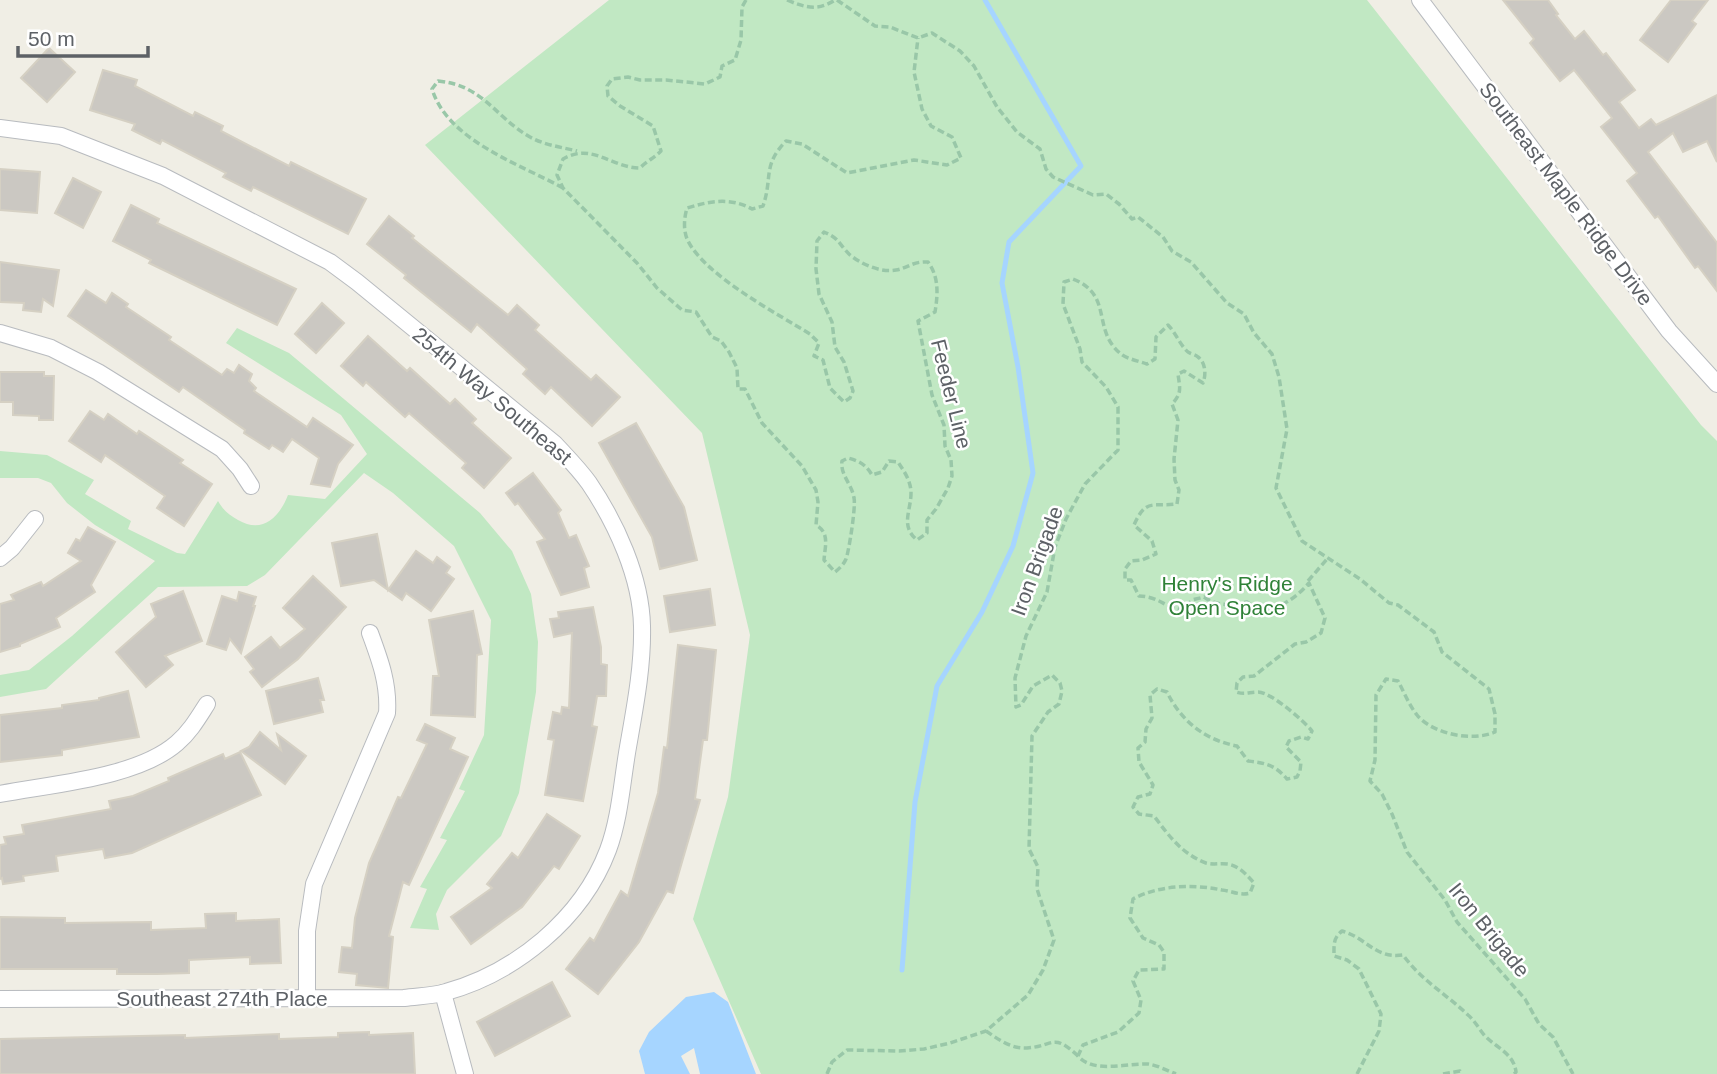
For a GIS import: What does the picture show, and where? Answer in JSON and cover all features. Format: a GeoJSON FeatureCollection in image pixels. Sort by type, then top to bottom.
{"type":"FeatureCollection","features":[{"type":"Feature","properties":{"kind":"street","name":"Southeast Maple Ridge Drive"},"geometry":{"type":"LineString","coordinates":[[1420,0],[1669,331],[1717,384]]}},
{"type":"Feature","properties":{"kind":"street","name":"254th Way Southeast"},"geometry":{"type":"LineString","coordinates":[[0,128],[61,136],[163,176],[330,262],[555,444],[589,483],[610,517],[636,586],[642,625],[639,676],[615,825],[608,851],[593,880],[557,926],[508,966],[473,983],[443,993]]}},
{"type":"Feature","properties":{"kind":"street"},"geometry":{"type":"LineString","coordinates":[[0,333],[51,348],[98,372],[222,449],[251,486]]}},
{"type":"Feature","properties":{"kind":"street"},"geometry":{"type":"LineString","coordinates":[[0,558],[12,548],[35,519]]}},
{"type":"Feature","properties":{"kind":"street"},"geometry":{"type":"LineString","coordinates":[[307,999],[307,931],[314,884],[387,713],[388,695],[384,673],[370,633]]}},
{"type":"Feature","properties":{"kind":"street"},"geometry":{"type":"LineString","coordinates":[[0,794],[125,770],[176,745],[207,705]]}},
{"type":"Feature","properties":{"kind":"street","name":"Southeast 274th Place"},"geometry":{"type":"LineString","coordinates":[[0,999],[404,998],[443,993]]}},
{"type":"Feature","properties":{"kind":"street"},"geometry":{"type":"LineString","coordinates":[[443,993],[464,1074]]}},
{"type":"Feature","properties":{"kind":"path"},"geometry":{"type":"LineString","coordinates":[[563,188],[481,146],[445,115],[437,104],[432,89],[438,81],[452,82],[481,95],[528,136],[543,143],[615,161],[628,168],[640,168],[661,151],[653,126],[608,96],[607,86],[612,79],[620,78],[705,84],[720,78],[722,66],[735,60],[740,40],[742,7],[746,0]]}},
{"type":"Feature","properties":{"kind":"path"},"geometry":{"type":"LineString","coordinates":[[787,0],[802,6],[823,8],[836,0]]}},
{"type":"Feature","properties":{"kind":"path","name":"Iron Brigade"},"geometry":{"type":"LineString","coordinates":[[836,0],[875,26],[890,27],[918,38],[932,33],[960,51],[974,66],[1004,116],[1017,132],[1040,149],[1046,169],[1053,177],[1093,195],[1106,194],[1132,219],[1138,217],[1164,237],[1172,251],[1191,262],[1227,303],[1244,314],[1254,333],[1272,354],[1279,377],[1287,429],[1276,488],[1302,541],[1434,632],[1442,652],[1489,689],[1495,714],[1494,732],[1484,737],[1448,734],[1419,718],[1398,681],[1385,679],[1376,695],[1375,760],[1370,781],[1382,794],[1407,852],[1445,900],[1457,922],[1525,999],[1539,1024],[1553,1038],[1573,1074]]}},
{"type":"Feature","properties":{"kind":"path","name":"Feeder Line"},"geometry":{"type":"LineString","coordinates":[[563,188],[637,263],[657,288],[682,310],[696,312],[712,337],[721,341],[729,352],[737,368],[738,389],[745,389],[762,423],[802,466],[816,490],[816,525],[823,529],[827,536],[824,560],[830,569],[835,572],[839,570],[846,558],[854,515],[852,487],[841,468],[842,461],[848,458],[866,466],[872,475],[882,471],[889,461],[898,462],[907,475],[911,492],[907,524],[911,535],[917,540],[927,533],[927,520],[936,509],[952,475],[951,460],[944,446],[944,425],[932,395],[918,321],[935,312],[938,297],[935,271],[928,261],[916,261],[895,271],[878,269],[849,253],[837,238],[824,232],[817,241],[819,294],[832,322],[835,347],[844,362],[853,391],[850,398],[844,402],[830,388],[823,360],[814,356],[820,343],[711,270],[688,240],[684,219],[687,208],[702,203],[722,200],[740,202],[752,209],[763,206],[774,153],[786,141],[802,144],[847,173],[914,160],[947,165],[961,158],[952,137],[931,126],[922,109],[914,72],[918,38]]}},
{"type":"Feature","properties":{"kind":"path"},"geometry":{"type":"LineString","coordinates":[[563,188],[557,175],[559,166],[563,159],[579,152]]}},
{"type":"Feature","properties":{"kind":"path","name":"Iron Brigade"},"geometry":{"type":"LineString","coordinates":[[827,1074],[832,1062],[847,1050],[924,1049],[950,1044],[986,1031],[1028,995],[1043,970],[1054,940],[1037,889],[1038,867],[1030,849],[1032,736],[1048,712],[1059,704],[1062,691],[1060,682],[1052,675],[1033,686],[1021,705],[1016,707],[1015,678],[1026,636],[1047,592],[1055,547],[1066,519],[1085,484],[1118,450],[1118,407],[1106,387],[1082,362],[1080,349],[1063,304],[1064,282],[1073,279],[1095,293],[1106,334],[1122,355],[1147,363],[1155,359],[1156,337],[1168,325],[1189,353],[1198,356],[1204,365],[1206,376],[1203,383],[1184,371],[1178,374],[1182,389],[1180,396],[1171,404],[1178,420],[1174,458],[1174,480],[1179,490],[1177,504],[1149,505],[1141,511],[1134,525],[1152,541],[1156,554],[1142,561],[1131,561],[1125,569],[1125,580],[1132,580],[1139,596],[1154,597],[1170,609],[1184,610],[1192,600],[1204,597],[1212,603],[1225,606],[1247,602],[1261,612],[1284,606],[1297,597],[1308,583]]}},
{"type":"Feature","properties":{"kind":"path"},"geometry":{"type":"LineString","coordinates":[[1078,1056],[1083,1045],[1118,1032],[1139,1013],[1142,1000],[1132,981],[1139,971],[1164,969],[1164,952],[1159,945],[1143,938],[1130,918],[1133,899],[1149,891],[1182,887],[1219,889],[1244,895],[1250,892],[1254,883],[1246,873],[1230,864],[1210,864],[1194,858],[1175,844],[1154,816],[1139,814],[1133,807],[1138,797],[1150,794],[1153,785],[1139,762],[1138,748],[1145,742],[1146,729],[1152,718],[1150,695],[1157,689],[1167,692],[1174,708],[1187,724],[1226,744],[1237,746],[1248,761],[1277,767],[1287,779],[1297,777],[1301,762],[1286,747],[1289,741],[1301,737],[1308,739],[1312,732],[1305,722],[1269,694],[1258,692],[1244,695],[1236,692],[1237,684],[1243,677],[1254,676],[1294,644],[1306,642],[1321,633],[1325,618],[1308,583],[1327,559]]}},
{"type":"Feature","properties":{"kind":"path"},"geometry":{"type":"LineString","coordinates":[[1357,1074],[1378,1031],[1381,1014],[1359,969],[1335,956],[1334,943],[1336,936],[1342,931],[1354,935],[1389,957],[1403,955],[1430,985],[1469,1016],[1487,1038],[1503,1049],[1516,1064],[1517,1072],[1514,1074]]}},
{"type":"Feature","properties":{"kind":"path"},"geometry":{"type":"LineString","coordinates":[[986,1031],[1006,1045],[1026,1048],[1053,1040],[1066,1045],[1084,1065],[1096,1068],[1150,1064],[1176,1074]]}},
{"type":"Feature","properties":{"kind":"path"},"geometry":{"type":"LineString","coordinates":[[1443,1074],[1460,1071],[1461,1074]]}},
{"type":"Feature","properties":{"kind":"green space","name":"Henry's Ridge Open Space"},"geometry":{"type":"Polygon","coordinates":[[[609,0],[1367,0],[1701,425],[1717,441],[1717,1074],[761,1074],[693,919],[728,797],[750,635],[702,433],[425,145],[609,0]]]}},
{"type":"Feature","properties":{"kind":"green space"},"geometry":{"type":"Polygon","coordinates":[[[237,328],[289,353],[480,513],[512,551],[531,594],[538,642],[536,692],[519,793],[501,836],[447,890],[436,914],[439,930],[410,928],[427,889],[420,887],[447,840],[440,838],[465,791],[459,789],[484,735],[491,620],[454,546],[393,493],[364,473],[265,575],[247,586],[158,587],[46,689],[0,697],[0,675],[29,670],[72,636],[155,561],[95,525],[67,503],[51,483],[38,478],[0,478],[0,451],[47,455],[94,480],[85,494],[131,521],[128,529],[177,553],[185,554],[218,501],[226,512],[238,520],[247,524],[262,524],[275,517],[288,495],[325,499],[367,454],[341,415],[226,343],[237,328]]]}},
{"type":"Feature","properties":{"kind":"water"},"geometry":{"type":"Polygon","coordinates":[[[714,992],[728,1002],[756,1074],[700,1074],[694,1048],[681,1056],[690,1074],[645,1074],[639,1051],[649,1032],[686,997],[714,992]]]}},
{"type":"Feature","properties":{"kind":"building"},"geometry":{"type":"Polygon","coordinates":[[[1503,0],[1548,0],[1575,39],[1584,31],[1603,55],[1606,53],[1635,90],[1619,102],[1639,128],[1651,119],[1656,125],[1717,95],[1717,162],[1707,141],[1683,152],[1673,133],[1648,152],[1717,243],[1717,291],[1698,266],[1695,268],[1658,216],[1655,218],[1627,181],[1637,173],[1601,127],[1612,118],[1574,70],[1560,81],[1530,43],[1534,39],[1503,0]]]}},
{"type":"Feature","properties":{"kind":"building"},"geometry":{"type":"Polygon","coordinates":[[[1671,0],[1708,0],[1692,21],[1696,24],[1668,62],[1640,40],[1671,0]]]}},
{"type":"Feature","properties":{"kind":"building"},"geometry":{"type":"Polygon","coordinates":[[[49,48],[75,72],[47,102],[21,78],[49,48]]]}},
{"type":"Feature","properties":{"kind":"building"},"geometry":{"type":"Polygon","coordinates":[[[103,70],[137,80],[135,86],[193,116],[195,112],[223,126],[221,131],[289,166],[291,162],[366,199],[348,234],[253,187],[251,191],[223,177],[226,173],[162,140],[160,144],[132,130],[135,124],[90,110],[103,70]]]}},
{"type":"Feature","properties":{"kind":"building"},"geometry":{"type":"Polygon","coordinates":[[[0,169],[40,172],[37,213],[0,210],[0,169]]]}},
{"type":"Feature","properties":{"kind":"building"},"geometry":{"type":"Polygon","coordinates":[[[73,178],[101,192],[83,228],[55,213],[73,178]]]}},
{"type":"Feature","properties":{"kind":"building"},"geometry":{"type":"Polygon","coordinates":[[[131,205],[159,219],[157,223],[296,289],[277,325],[149,263],[151,260],[113,241],[131,205]]]}},
{"type":"Feature","properties":{"kind":"building"},"geometry":{"type":"Polygon","coordinates":[[[389,216],[414,236],[412,238],[508,315],[517,305],[539,325],[535,330],[591,380],[596,375],[620,397],[592,426],[551,387],[545,394],[523,374],[527,369],[477,324],[471,332],[367,244],[389,216]]]}},
{"type":"Feature","properties":{"kind":"building"},"geometry":{"type":"Polygon","coordinates":[[[0,262],[59,270],[53,306],[43,299],[41,312],[23,310],[24,303],[0,302],[0,262]]]}},
{"type":"Feature","properties":{"kind":"building"},"geometry":{"type":"Polygon","coordinates":[[[86,290],[106,303],[112,293],[128,304],[126,307],[171,337],[169,340],[222,375],[227,369],[234,373],[239,365],[252,374],[249,381],[256,388],[254,391],[307,427],[313,418],[353,445],[338,464],[330,487],[311,484],[319,458],[292,439],[283,452],[272,445],[269,449],[183,387],[179,392],[68,316],[86,290]]]}},
{"type":"Feature","properties":{"kind":"building"},"geometry":{"type":"Polygon","coordinates":[[[322,303],[344,323],[316,353],[295,334],[322,303]]]}},
{"type":"Feature","properties":{"kind":"building"},"geometry":{"type":"Polygon","coordinates":[[[368,336],[407,371],[410,368],[450,404],[455,399],[476,419],[472,423],[511,458],[484,488],[462,468],[466,463],[409,413],[405,417],[366,382],[363,386],[341,366],[368,336]]]}},
{"type":"Feature","properties":{"kind":"building"},"geometry":{"type":"Polygon","coordinates":[[[0,372],[44,372],[44,376],[54,376],[53,420],[39,420],[39,416],[13,415],[13,402],[0,402],[0,372]]]}},
{"type":"Feature","properties":{"kind":"building"},"geometry":{"type":"Polygon","coordinates":[[[90,411],[104,420],[108,414],[137,434],[139,431],[183,460],[180,463],[212,484],[184,526],[157,508],[165,496],[105,455],[101,462],[69,441],[90,411]]]}},
{"type":"Feature","properties":{"kind":"building"},"geometry":{"type":"Polygon","coordinates":[[[636,423],[684,507],[697,560],[660,569],[652,537],[599,443],[636,423]]]}},
{"type":"Feature","properties":{"kind":"building"},"geometry":{"type":"Polygon","coordinates":[[[533,473],[561,510],[558,513],[569,538],[576,535],[589,566],[584,568],[589,587],[561,595],[537,542],[545,539],[518,503],[515,505],[506,493],[533,473]]]}},
{"type":"Feature","properties":{"kind":"building"},"geometry":{"type":"Polygon","coordinates":[[[88,527],[115,542],[91,585],[95,592],[56,618],[60,627],[20,646],[0,652],[0,604],[14,600],[11,595],[41,582],[43,586],[81,561],[68,553],[76,539],[80,541],[88,527]]]}},
{"type":"Feature","properties":{"kind":"building"},"geometry":{"type":"Polygon","coordinates":[[[377,534],[388,590],[374,580],[341,586],[332,543],[377,534]]]}},
{"type":"Feature","properties":{"kind":"building"},"geometry":{"type":"Polygon","coordinates":[[[416,551],[433,563],[437,557],[450,567],[446,573],[454,579],[431,611],[406,593],[402,600],[388,590],[416,551]]]}},
{"type":"Feature","properties":{"kind":"building"},"geometry":{"type":"Polygon","coordinates":[[[313,576],[346,607],[298,659],[262,687],[250,672],[254,669],[245,657],[271,637],[280,648],[305,629],[283,608],[313,576]]]}},
{"type":"Feature","properties":{"kind":"building"},"geometry":{"type":"Polygon","coordinates":[[[710,589],[715,625],[670,632],[664,596],[710,589]]]}},
{"type":"Feature","properties":{"kind":"building"},"geometry":{"type":"Polygon","coordinates":[[[183,591],[202,641],[165,656],[173,665],[146,687],[116,652],[156,617],[151,604],[183,591]]]}},
{"type":"Feature","properties":{"kind":"building"},"geometry":{"type":"Polygon","coordinates":[[[239,592],[256,597],[241,653],[230,639],[226,650],[207,644],[222,596],[237,601],[239,592]]]}},
{"type":"Feature","properties":{"kind":"building"},"geometry":{"type":"Polygon","coordinates":[[[593,607],[601,647],[601,664],[607,665],[606,696],[597,696],[592,726],[597,727],[583,801],[545,795],[554,740],[548,739],[553,712],[561,714],[562,707],[569,708],[572,633],[554,637],[550,619],[559,618],[558,612],[593,607]]]}},
{"type":"Feature","properties":{"kind":"building"},"geometry":{"type":"Polygon","coordinates":[[[473,611],[482,654],[477,655],[475,717],[431,715],[433,676],[439,676],[429,620],[473,611]]]}},
{"type":"Feature","properties":{"kind":"building"},"geometry":{"type":"Polygon","coordinates":[[[678,645],[716,650],[707,740],[703,740],[695,799],[700,800],[673,893],[667,891],[639,942],[598,994],[566,969],[590,938],[594,941],[621,891],[628,896],[658,793],[664,747],[667,748],[678,645]]]}},
{"type":"Feature","properties":{"kind":"building"},"geometry":{"type":"Polygon","coordinates":[[[318,678],[324,700],[320,700],[323,712],[274,724],[266,691],[318,678]]]}},
{"type":"Feature","properties":{"kind":"building"},"geometry":{"type":"Polygon","coordinates":[[[128,691],[139,737],[62,750],[62,755],[0,762],[0,715],[62,708],[62,705],[99,700],[128,691]]]}},
{"type":"Feature","properties":{"kind":"building"},"geometry":{"type":"Polygon","coordinates":[[[425,724],[455,738],[450,749],[468,757],[409,885],[403,882],[389,936],[393,937],[388,988],[356,985],[357,974],[339,972],[342,947],[352,948],[355,918],[369,863],[398,797],[401,798],[427,744],[417,740],[425,724]]]}},
{"type":"Feature","properties":{"kind":"building"},"geometry":{"type":"Polygon","coordinates":[[[260,732],[281,750],[277,734],[306,756],[285,784],[241,751],[249,747],[260,732]]]}},
{"type":"Feature","properties":{"kind":"building"},"geometry":{"type":"Polygon","coordinates":[[[240,752],[261,795],[132,853],[105,858],[103,849],[56,856],[58,871],[23,876],[24,881],[3,884],[2,878],[0,879],[0,845],[6,844],[4,837],[24,834],[22,825],[111,809],[109,801],[133,796],[223,754],[225,759],[240,752]]]}},
{"type":"Feature","properties":{"kind":"building"},"geometry":{"type":"Polygon","coordinates":[[[547,814],[580,836],[559,869],[554,866],[522,907],[471,944],[451,917],[492,888],[487,884],[512,853],[518,858],[547,814]]]}},
{"type":"Feature","properties":{"kind":"building"},"geometry":{"type":"Polygon","coordinates":[[[236,913],[236,921],[279,919],[281,963],[250,964],[250,957],[189,960],[189,973],[157,974],[117,974],[117,969],[0,969],[0,917],[65,918],[65,923],[151,922],[151,930],[206,928],[205,914],[236,913]]]}},
{"type":"Feature","properties":{"kind":"building"},"geometry":{"type":"Polygon","coordinates":[[[552,982],[570,1016],[495,1056],[477,1022],[552,982]]]}},
{"type":"Feature","properties":{"kind":"building"},"geometry":{"type":"Polygon","coordinates":[[[369,1032],[369,1035],[413,1033],[415,1074],[0,1074],[0,1039],[185,1035],[185,1038],[279,1034],[279,1039],[338,1037],[338,1033],[369,1032]]]}},
{"type":"Feature","properties":{"kind":"waterway"},"geometry":{"type":"LineString","coordinates":[[902,970],[915,802],[937,686],[982,612],[1013,546],[1033,473],[1018,367],[1002,283],[1009,242],[1081,166],[985,0]]}}]}
